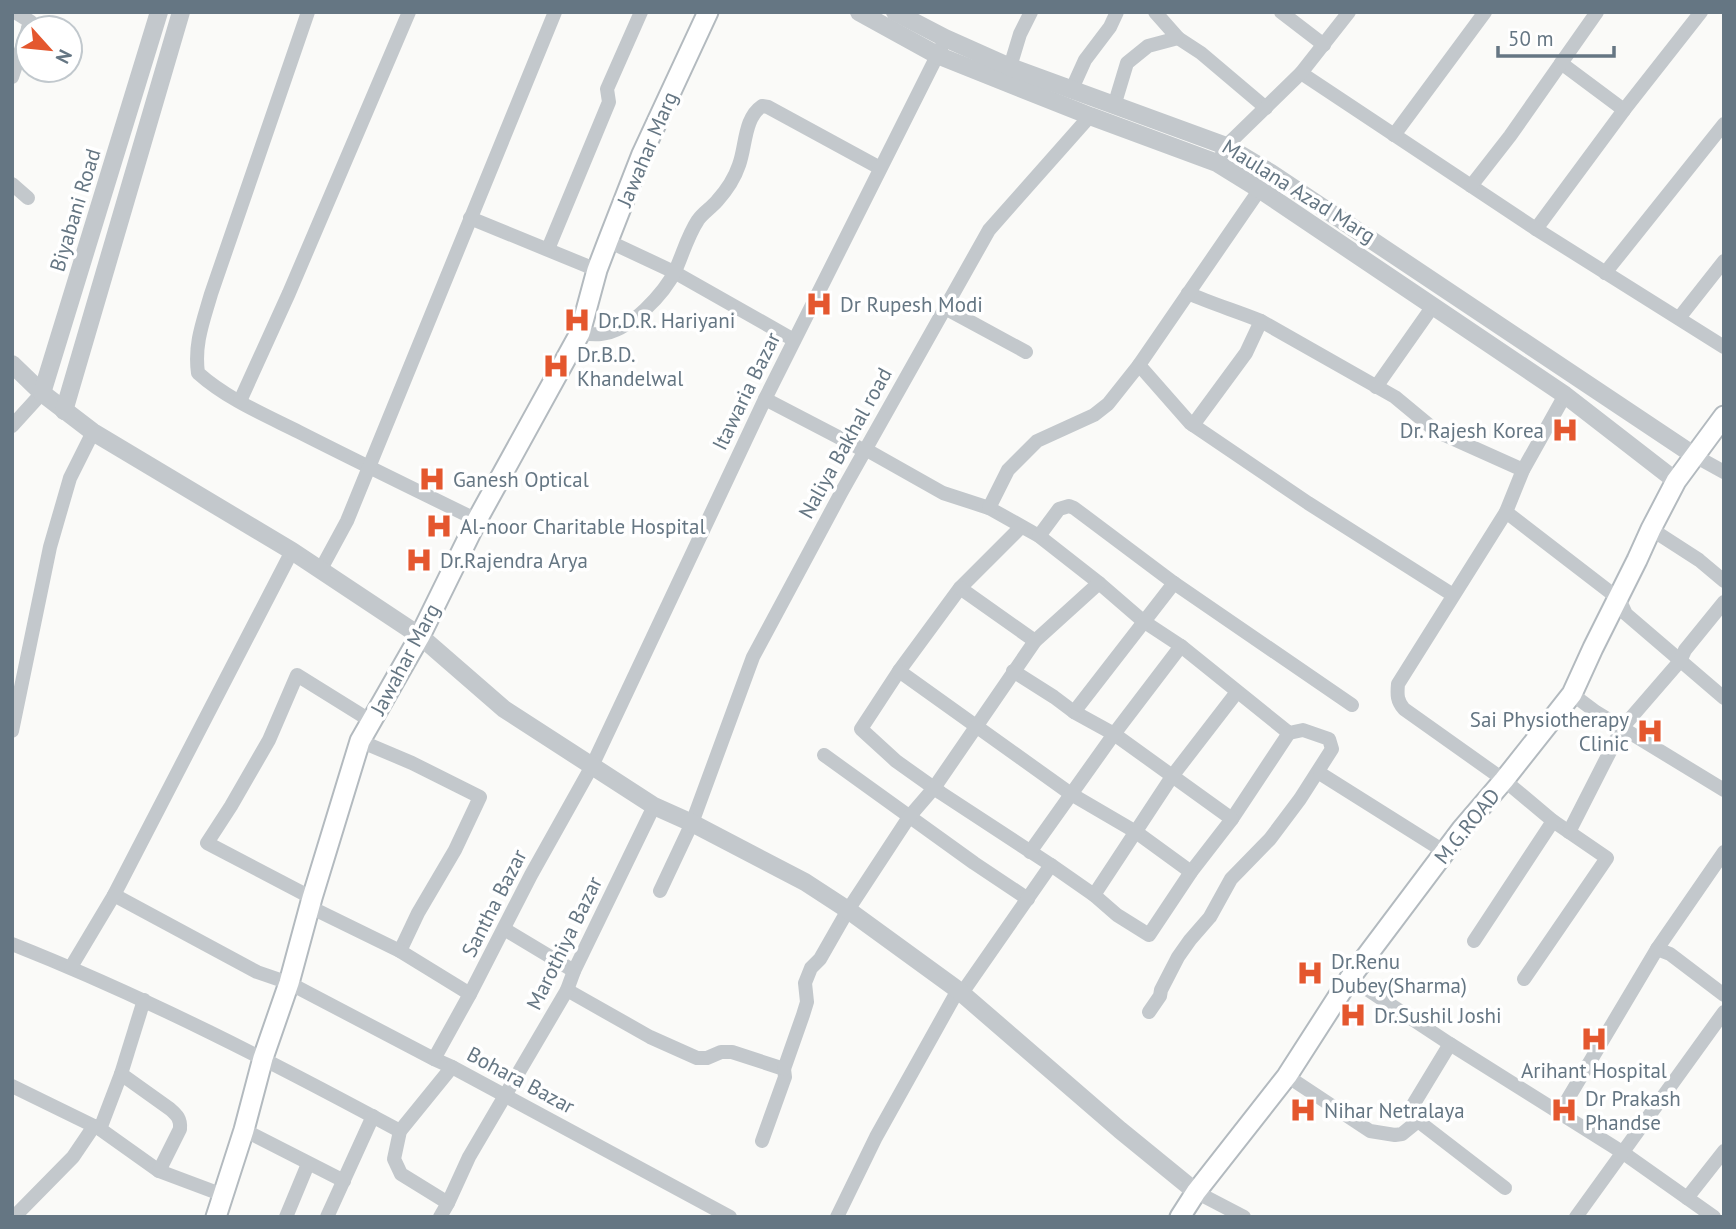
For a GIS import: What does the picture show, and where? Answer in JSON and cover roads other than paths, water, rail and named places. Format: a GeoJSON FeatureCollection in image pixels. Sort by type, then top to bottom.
{"type":"FeatureCollection","features":[{"type":"Feature","properties":{"kind":"main road","name":"Jawahar Marg"},"geometry":{"type":"LineString","coordinates":[[216,1217],[244,1130],[263,1058],[289,983],[360,741],[580,333],[597,270],[642,154],[708,12]]}},
{"type":"Feature","properties":{"kind":"main road","name":"M.G.ROAD"},"geometry":{"type":"LineString","coordinates":[[1180,1217],[1196,1192],[1287,1076],[1350,978],[1462,829],[1572,694],[1592,648],[1676,481],[1724,416]]}},
{"type":"Feature","properties":{"kind":"street","name":"Biyabani Road"},"geometry":{"type":"LineString","coordinates":[[42,393],[159,12]]}},
{"type":"Feature","properties":{"kind":"street"},"geometry":{"type":"LineString","coordinates":[[64,411],[181,12]]}},
{"type":"Feature","properties":{"kind":"street"},"geometry":{"type":"LineString","coordinates":[[308,12],[211,294],[199,337],[196,357],[198,373],[212,386],[240,401],[477,520]]}},
{"type":"Feature","properties":{"kind":"street"},"geometry":{"type":"LineString","coordinates":[[240,401],[289,293],[408,12]]}},
{"type":"Feature","properties":{"kind":"street"},"geometry":{"type":"LineString","coordinates":[[321,569],[347,520],[555,12]]}},
{"type":"Feature","properties":{"kind":"street"},"geometry":{"type":"LineString","coordinates":[[548,249],[610,102],[607,89],[641,12]]}},
{"type":"Feature","properties":{"kind":"street","name":"Maulana Azad Marg"},"geometry":{"type":"LineString","coordinates":[[859,12],[937,55],[1217,163],[1566,395],[1676,481]]}},
{"type":"Feature","properties":{"kind":"street","name":"Maulana Azad Marg"},"geometry":{"type":"LineString","coordinates":[[895,12],[914,17],[945,38],[1010,68],[1226,146],[1271,173],[1695,456]]}},
{"type":"Feature","properties":{"kind":"street"},"geometry":{"type":"LineString","coordinates":[[1010,68],[1020,34],[1031,12]]}},
{"type":"Feature","properties":{"kind":"street"},"geometry":{"type":"LineString","coordinates":[[1071,91],[1085,60],[1110,27],[1117,12]]}},
{"type":"Feature","properties":{"kind":"street"},"geometry":{"type":"LineString","coordinates":[[1155,12],[1178,38],[1201,53],[1266,108]]}},
{"type":"Feature","properties":{"kind":"street"},"geometry":{"type":"LineString","coordinates":[[1281,12],[1324,45]]}},
{"type":"Feature","properties":{"kind":"street"},"geometry":{"type":"LineString","coordinates":[[1217,163],[1226,146],[1301,74],[1349,12]]}},
{"type":"Feature","properties":{"kind":"street"},"geometry":{"type":"LineString","coordinates":[[1394,135],[1485,12]]}},
{"type":"Feature","properties":{"kind":"street"},"geometry":{"type":"LineString","coordinates":[[1471,186],[1510,136],[1597,12]]}},
{"type":"Feature","properties":{"kind":"street"},"geometry":{"type":"LineString","coordinates":[[1536,229],[1624,110],[1702,12]]}},
{"type":"Feature","properties":{"kind":"street"},"geometry":{"type":"LineString","coordinates":[[904,38],[914,17]]}},
{"type":"Feature","properties":{"kind":"street","name":"Itawaria Bazar"},"geometry":{"type":"LineString","coordinates":[[592,766],[765,399],[945,38]]}},
{"type":"Feature","properties":{"kind":"street"},"geometry":{"type":"LineString","coordinates":[[1114,106],[1127,63],[1147,46],[1178,38]]}},
{"type":"Feature","properties":{"kind":"street"},"geometry":{"type":"LineString","coordinates":[[1561,63],[1624,110]]}},
{"type":"Feature","properties":{"kind":"street"},"geometry":{"type":"LineString","coordinates":[[1301,74],[1536,229],[1724,347]]}},
{"type":"Feature","properties":{"kind":"street"},"geometry":{"type":"LineString","coordinates":[[580,333],[604,334],[635,318],[655,299],[674,272],[699,219],[718,201],[735,175],[751,119],[755,110],[762,106],[880,168]]}},
{"type":"Feature","properties":{"kind":"street","name":"Naliya Bakhal road"},"geometry":{"type":"LineString","coordinates":[[660,891],[692,823],[753,657],[865,450],[989,230],[1090,116]]}},
{"type":"Feature","properties":{"kind":"street"},"geometry":{"type":"LineString","coordinates":[[1605,273],[1724,124]]}},
{"type":"Feature","properties":{"kind":"street"},"geometry":{"type":"LineString","coordinates":[[989,508],[1008,470],[1022,454],[1037,441],[1094,415],[1108,404],[1139,365],[1271,173]]}},
{"type":"Feature","properties":{"kind":"street"},"geometry":{"type":"LineString","coordinates":[[12,184],[28,198]]}},
{"type":"Feature","properties":{"kind":"street"},"geometry":{"type":"LineString","coordinates":[[470,218],[597,270]]}},
{"type":"Feature","properties":{"kind":"street"},"geometry":{"type":"LineString","coordinates":[[608,241],[674,272],[794,340]]}},
{"type":"Feature","properties":{"kind":"street"},"geometry":{"type":"LineString","coordinates":[[1679,318],[1724,261]]}},
{"type":"Feature","properties":{"kind":"street"},"geometry":{"type":"LineString","coordinates":[[1188,293],[1261,321],[1395,397],[1436,431],[1522,470]]}},
{"type":"Feature","properties":{"kind":"street"},"geometry":{"type":"LineString","coordinates":[[1376,387],[1433,306]]}},
{"type":"Feature","properties":{"kind":"street"},"geometry":{"type":"LineString","coordinates":[[945,308],[1026,352]]}},
{"type":"Feature","properties":{"kind":"street"},"geometry":{"type":"LineString","coordinates":[[1193,425],[1246,353],[1261,321]]}},
{"type":"Feature","properties":{"kind":"street"},"geometry":{"type":"LineString","coordinates":[[12,364],[42,393],[93,432],[321,569],[419,636],[504,709],[654,806],[805,881],[848,910],[960,992],[1196,1192],[1244,1217]]}},
{"type":"Feature","properties":{"kind":"street"},"geometry":{"type":"LineString","coordinates":[[1139,365],[1193,425],[1308,503],[1453,595]]}},
{"type":"Feature","properties":{"kind":"street"},"geometry":{"type":"LineString","coordinates":[[12,426],[42,393]]}},
{"type":"Feature","properties":{"kind":"street"},"geometry":{"type":"LineString","coordinates":[[1524,979],[1607,858],[1553,821],[1504,779],[1405,709],[1399,703],[1397,695],[1398,684],[1506,512],[1522,470],[1566,395]]}},
{"type":"Feature","properties":{"kind":"street"},"geometry":{"type":"LineString","coordinates":[[765,399],[943,493],[989,508],[1039,536],[1143,621],[1181,646],[1289,733]]}},
{"type":"Feature","properties":{"kind":"street"},"geometry":{"type":"LineString","coordinates":[[12,731],[50,547],[70,478],[93,432]]}},
{"type":"Feature","properties":{"kind":"street"},"geometry":{"type":"LineString","coordinates":[[1695,456],[1724,472]]}},
{"type":"Feature","properties":{"kind":"street"},"geometry":{"type":"LineString","coordinates":[[1039,536],[1059,509],[1069,506],[1074,508],[1174,583],[1352,705]]}},
{"type":"Feature","properties":{"kind":"street"},"geometry":{"type":"LineString","coordinates":[[1506,512],[1619,598],[1626,614],[1724,698]]}},
{"type":"Feature","properties":{"kind":"street"},"geometry":{"type":"LineString","coordinates":[[1021,527],[960,588],[899,671],[861,729],[896,761],[1094,895],[1116,915],[1149,935],[1289,733],[1303,730],[1329,739],[1332,749],[1270,839],[1231,879],[1209,917],[1178,957],[1160,996],[1149,1012]]}},
{"type":"Feature","properties":{"kind":"street"},"geometry":{"type":"LineString","coordinates":[[1651,528],[1699,560],[1724,582]]}},
{"type":"Feature","properties":{"kind":"street"},"geometry":{"type":"LineString","coordinates":[[71,967],[114,895],[292,551]]}},
{"type":"Feature","properties":{"kind":"street"},"geometry":{"type":"LineString","coordinates":[[762,1141],[785,1077],[784,1069],[807,1002],[805,983],[811,968],[820,959],[848,910],[909,817],[934,788],[1035,641],[1099,583]]}},
{"type":"Feature","properties":{"kind":"street"},"geometry":{"type":"LineString","coordinates":[[1074,712],[1174,583]]}},
{"type":"Feature","properties":{"kind":"street"},"geometry":{"type":"LineString","coordinates":[[960,588],[1035,641]]}},
{"type":"Feature","properties":{"kind":"street"},"geometry":{"type":"LineString","coordinates":[[1569,832],[1622,727],[1680,661],[1685,650],[1724,602]]}},
{"type":"Feature","properties":{"kind":"street"},"geometry":{"type":"LineString","coordinates":[[1030,852],[1181,646]]}},
{"type":"Feature","properties":{"kind":"street"},"geometry":{"type":"LineString","coordinates":[[899,671],[1071,794],[1136,832],[1191,872]]}},
{"type":"Feature","properties":{"kind":"street"},"geometry":{"type":"LineString","coordinates":[[1013,671],[1074,712],[1114,734],[1232,818]]}},
{"type":"Feature","properties":{"kind":"street"},"geometry":{"type":"LineString","coordinates":[[372,721],[297,675],[269,740],[207,843],[400,951],[470,994]]}},
{"type":"Feature","properties":{"kind":"street"},"geometry":{"type":"LineString","coordinates":[[1094,895],[1173,775],[1237,692]]}},
{"type":"Feature","properties":{"kind":"street"},"geometry":{"type":"LineString","coordinates":[[1572,694],[1596,712],[1722,783]]}},
{"type":"Feature","properties":{"kind":"street"},"geometry":{"type":"LineString","coordinates":[[360,741],[480,797],[455,850],[418,913],[400,951]]}},
{"type":"Feature","properties":{"kind":"street"},"geometry":{"type":"LineString","coordinates":[[824,755],[1028,899]]}},
{"type":"Feature","properties":{"kind":"street","name":"Santha Bazar"},"geometry":{"type":"LineString","coordinates":[[434,1059],[592,766]]}},
{"type":"Feature","properties":{"kind":"street"},"geometry":{"type":"LineString","coordinates":[[1320,769],[1321,774],[1446,852]]}},
{"type":"Feature","properties":{"kind":"street","name":"Marothiya Bazar"},"geometry":{"type":"LineString","coordinates":[[440,1217],[469,1157],[567,990],[654,806]]}},
{"type":"Feature","properties":{"kind":"street"},"geometry":{"type":"LineString","coordinates":[[1474,941],[1553,821]]}},
{"type":"Feature","properties":{"kind":"street"},"geometry":{"type":"LineString","coordinates":[[1560,1112],[1657,949],[1724,852]]}},
{"type":"Feature","properties":{"kind":"street"},"geometry":{"type":"LineString","coordinates":[[837,1217],[876,1137],[960,992],[1051,865]]}},
{"type":"Feature","properties":{"kind":"street","name":"Bohara Bazar"},"geometry":{"type":"LineString","coordinates":[[114,895],[257,972],[289,983],[452,1067],[730,1217]]}},
{"type":"Feature","properties":{"kind":"street"},"geometry":{"type":"LineString","coordinates":[[504,929],[574,971]]}},
{"type":"Feature","properties":{"kind":"street"},"geometry":{"type":"LineString","coordinates":[[12,944],[144,1000],[263,1058],[400,1131]]}},
{"type":"Feature","properties":{"kind":"street"},"geometry":{"type":"LineString","coordinates":[[1657,949],[1670,954],[1724,995]]}},
{"type":"Feature","properties":{"kind":"street"},"geometry":{"type":"LineString","coordinates":[[1350,978],[1622,1152],[1714,1217]]}},
{"type":"Feature","properties":{"kind":"street"},"geometry":{"type":"LineString","coordinates":[[567,990],[650,1037],[697,1058],[732,1052],[784,1069]]}},
{"type":"Feature","properties":{"kind":"street"},"geometry":{"type":"LineString","coordinates":[[15,1217],[73,1157],[97,1127],[121,1074],[144,1000]]}},
{"type":"Feature","properties":{"kind":"street"},"geometry":{"type":"LineString","coordinates":[[1576,1217],[1724,1012]]}},
{"type":"Feature","properties":{"kind":"street"},"geometry":{"type":"LineString","coordinates":[[1450,1044],[1413,1105],[1413,1111],[1418,1121],[1505,1188]]}},
{"type":"Feature","properties":{"kind":"street"},"geometry":{"type":"LineString","coordinates":[[448,1203],[401,1174],[394,1159],[400,1131],[452,1067]]}},
{"type":"Feature","properties":{"kind":"street"},"geometry":{"type":"LineString","coordinates":[[121,1074],[177,1115],[180,1121],[180,1129],[159,1171]]}},
{"type":"Feature","properties":{"kind":"street"},"geometry":{"type":"LineString","coordinates":[[1287,1076],[1370,1131],[1402,1135],[1418,1121]]}},
{"type":"Feature","properties":{"kind":"street"},"geometry":{"type":"LineString","coordinates":[[12,1086],[97,1127],[159,1171],[223,1195]]}},
{"type":"Feature","properties":{"kind":"street"},"geometry":{"type":"LineString","coordinates":[[327,1217],[373,1116]]}},
{"type":"Feature","properties":{"kind":"street"},"geometry":{"type":"LineString","coordinates":[[244,1130],[344,1181]]}},
{"type":"Feature","properties":{"kind":"street"},"geometry":{"type":"LineString","coordinates":[[1687,1198],[1724,1151]]}},
{"type":"Feature","properties":{"kind":"street"},"geometry":{"type":"LineString","coordinates":[[286,1217],[307,1164]]}},
{"type":"Feature","properties":{"kind":"place","name":"Dr Rupesh Modi"},"geometry":{"type":"Point","coordinates":[819,304]}},
{"type":"Feature","properties":{"kind":"place","name":"Dr.D.R. Hariyani"},"geometry":{"type":"Point","coordinates":[577,320]}},
{"type":"Feature","properties":{"kind":"place","name":"Dr.B.D. Khandelwal"},"geometry":{"type":"Point","coordinates":[556,366]}},
{"type":"Feature","properties":{"kind":"place","name":"Dr. Rajesh Korea"},"geometry":{"type":"Point","coordinates":[1565,430]}},
{"type":"Feature","properties":{"kind":"place","name":"Ganesh Optical"},"geometry":{"type":"Point","coordinates":[432,479]}},
{"type":"Feature","properties":{"kind":"place","name":"Al-noor Charitable Hospital"},"geometry":{"type":"Point","coordinates":[439,526]}},
{"type":"Feature","properties":{"kind":"place","name":"Dr.Rajendra Arya"},"geometry":{"type":"Point","coordinates":[419,560]}},
{"type":"Feature","properties":{"kind":"place","name":"Sai Physiotherapy Clinic"},"geometry":{"type":"Point","coordinates":[1650,731]}},
{"type":"Feature","properties":{"kind":"place","name":"Dr.Renu Dubey(Sharma)"},"geometry":{"type":"Point","coordinates":[1310,973]}},
{"type":"Feature","properties":{"kind":"place","name":"Dr.Sushil Joshi"},"geometry":{"type":"Point","coordinates":[1353,1015]}},
{"type":"Feature","properties":{"kind":"place","name":"Arihant Hospital"},"geometry":{"type":"Point","coordinates":[1594,1039]}},
{"type":"Feature","properties":{"kind":"place","name":"Nihar Netralaya"},"geometry":{"type":"Point","coordinates":[1303,1110]}},
{"type":"Feature","properties":{"kind":"place","name":"Dr Prakash Phandse"},"geometry":{"type":"Point","coordinates":[1564,1110]}}]}
